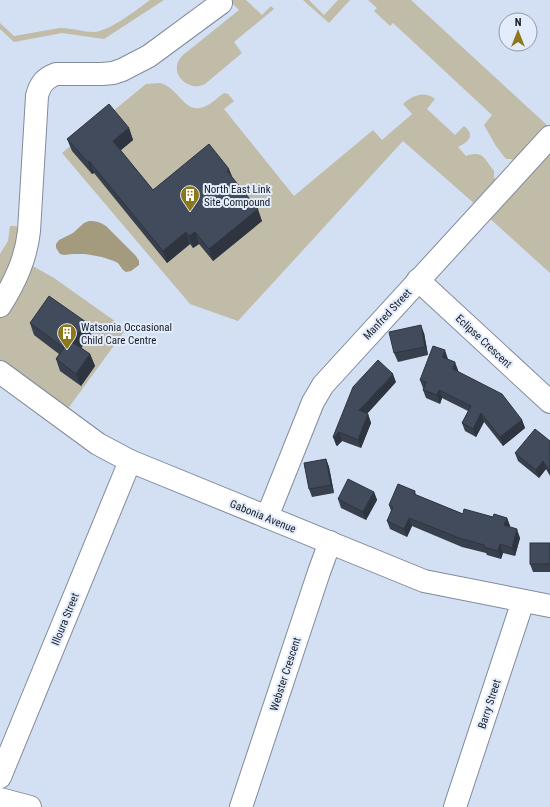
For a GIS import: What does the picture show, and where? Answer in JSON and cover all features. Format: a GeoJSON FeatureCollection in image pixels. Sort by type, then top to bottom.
{"type":"FeatureCollection","features":[{"type":"Feature","properties":{"kind":"street"},"geometry":{"type":"LineString","coordinates":[[0,306],[18,275],[27,249],[37,96],[39,88],[43,82],[50,76],[56,74],[102,74],[122,70],[149,56],[221,3]]}},
{"type":"Feature","properties":{"kind":"street","name":"Manfred Street"},"geometry":{"type":"LineString","coordinates":[[267,518],[318,392],[418,280],[550,137]]}},
{"type":"Feature","properties":{"kind":"street","name":"Eclipse Crescent"},"geometry":{"type":"LineString","coordinates":[[418,280],[550,402]]}},
{"type":"Feature","properties":{"kind":"street","name":"Gabonia Avenue"},"geometry":{"type":"LineString","coordinates":[[0,372],[98,444],[130,461],[424,581],[550,606]]}},
{"type":"Feature","properties":{"kind":"street","name":"Illoura Street"},"geometry":{"type":"LineString","coordinates":[[0,777],[130,461]]}},
{"type":"Feature","properties":{"kind":"street","name":"Webster Crescent"},"geometry":{"type":"LineString","coordinates":[[241,807],[330,542]]}},
{"type":"Feature","properties":{"kind":"street","name":"Barry Street"},"geometry":{"type":"LineString","coordinates":[[455,807],[522,601]]}},
{"type":"Feature","properties":{"kind":"street"},"geometry":{"type":"LineString","coordinates":[[0,799],[30,807]]}},
{"type":"Feature","properties":{"kind":"shaded area"},"geometry":{"type":"Polygon","coordinates":[[[150,0],[164,0],[104,39],[62,33],[14,42],[0,29],[0,23],[14,36],[60,28],[90,32],[100,31],[123,19],[150,0]]]}},
{"type":"Feature","properties":{"kind":"shaded area"},"geometry":{"type":"Polygon","coordinates":[[[229,0],[246,0],[262,15],[271,6],[274,9],[234,42],[242,53],[205,84],[200,86],[190,85],[179,76],[177,71],[178,62],[183,55],[239,10],[229,0]]]}},
{"type":"Feature","properties":{"kind":"shaded area"},"geometry":{"type":"Polygon","coordinates":[[[303,0],[309,0],[324,15],[338,0],[350,0],[329,23],[303,0]]]}},
{"type":"Feature","properties":{"kind":"shaded area"},"geometry":{"type":"Polygon","coordinates":[[[368,0],[411,0],[548,126],[517,162],[511,159],[506,159],[496,146],[484,125],[492,115],[393,23],[390,26],[374,11],[377,8],[368,0]]]}},
{"type":"Feature","properties":{"kind":"shaded area"},"geometry":{"type":"Polygon","coordinates":[[[160,83],[173,90],[182,100],[192,107],[199,108],[206,106],[224,93],[228,94],[234,101],[224,109],[294,196],[373,130],[382,140],[412,114],[403,104],[418,95],[427,95],[435,99],[427,109],[455,135],[464,126],[468,129],[470,132],[469,138],[465,143],[458,147],[466,156],[477,154],[483,157],[494,171],[494,177],[498,183],[476,205],[403,141],[238,321],[190,304],[62,153],[146,84],[160,83]]]}},
{"type":"Feature","properties":{"kind":"shaded area"},"geometry":{"type":"Polygon","coordinates":[[[550,148],[550,273],[487,216],[550,148]]]}},
{"type":"Feature","properties":{"kind":"shaded area"},"geometry":{"type":"Polygon","coordinates":[[[89,221],[98,222],[106,226],[136,256],[139,261],[139,265],[131,271],[126,272],[118,263],[102,257],[85,254],[60,254],[56,248],[56,244],[59,240],[73,233],[84,223],[89,221]]]}},
{"type":"Feature","properties":{"kind":"shaded area"},"geometry":{"type":"Polygon","coordinates":[[[10,226],[16,226],[22,231],[0,292],[0,254],[8,241],[10,226]]]}},
{"type":"Feature","properties":{"kind":"shaded area"},"geometry":{"type":"Polygon","coordinates":[[[31,265],[54,278],[126,329],[67,410],[0,361],[0,317],[31,265]]]}},
{"type":"Feature","properties":{"kind":"building","name":"North East Link Site Compound"},"geometry":{"type":"Polygon","coordinates":[[[109,104],[129,128],[113,141],[153,190],[209,144],[229,169],[227,171],[258,209],[209,249],[195,232],[189,236],[186,232],[163,251],[89,161],[88,162],[67,139],[109,104]]]}},
{"type":"Feature","properties":{"kind":"building","name":"Watsonia Occasional Child Care Centre"},"geometry":{"type":"Polygon","coordinates":[[[49,296],[86,322],[72,342],[90,354],[76,374],[56,359],[64,348],[30,323],[49,296]]]}},
{"type":"Feature","properties":{"kind":"building"},"geometry":{"type":"Polygon","coordinates":[[[421,325],[425,347],[394,353],[389,332],[421,325]]]}},
{"type":"Feature","properties":{"kind":"building"},"geometry":{"type":"Polygon","coordinates":[[[433,346],[445,350],[442,357],[455,362],[453,369],[502,394],[522,420],[500,437],[481,413],[473,429],[462,423],[471,406],[439,390],[437,395],[423,390],[426,382],[420,380],[433,346]]]}},
{"type":"Feature","properties":{"kind":"building"},"geometry":{"type":"Polygon","coordinates":[[[378,360],[393,374],[359,410],[368,414],[358,440],[339,432],[334,438],[333,437],[353,387],[378,360]]]}},
{"type":"Feature","properties":{"kind":"building"},"geometry":{"type":"Polygon","coordinates":[[[535,429],[550,441],[550,472],[543,461],[536,470],[515,453],[535,429]]]}},
{"type":"Feature","properties":{"kind":"building"},"geometry":{"type":"Polygon","coordinates":[[[326,459],[331,485],[309,489],[304,463],[326,459]]]}},
{"type":"Feature","properties":{"kind":"building"},"geometry":{"type":"Polygon","coordinates":[[[348,479],[374,492],[363,512],[338,499],[348,479]]]}},
{"type":"Feature","properties":{"kind":"building"},"geometry":{"type":"Polygon","coordinates":[[[398,484],[415,491],[414,494],[463,514],[464,509],[493,517],[494,514],[507,518],[504,525],[517,529],[512,548],[500,544],[498,551],[484,547],[484,545],[459,538],[409,518],[404,529],[387,521],[393,507],[389,505],[398,484]]]}},
{"type":"Feature","properties":{"kind":"building"},"geometry":{"type":"Polygon","coordinates":[[[530,543],[550,543],[550,564],[530,564],[530,543]]]}},
{"type":"Feature","properties":{"kind":"place","name":"North East Link Site Compound"},"geometry":{"type":"Point","coordinates":[190,212]}},
{"type":"Feature","properties":{"kind":"place","name":"Watsonia Occasional Child Care Centre"},"geometry":{"type":"Point","coordinates":[67,350]}}]}
